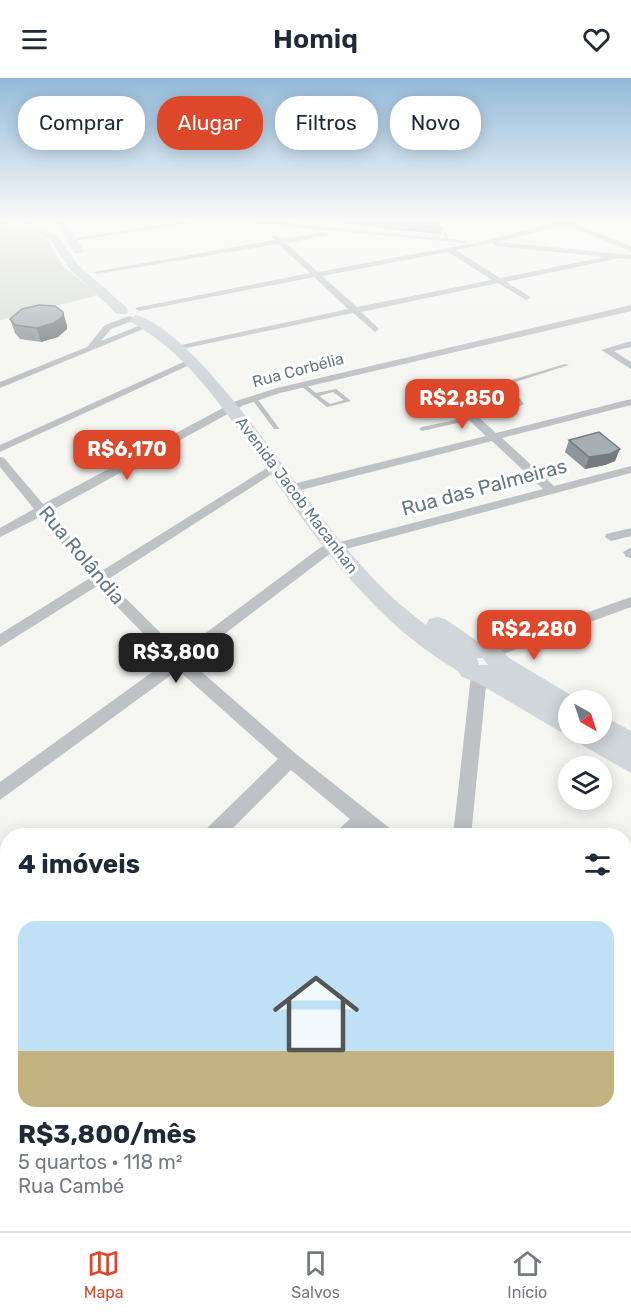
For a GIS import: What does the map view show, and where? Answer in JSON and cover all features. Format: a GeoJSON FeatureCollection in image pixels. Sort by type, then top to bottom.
{"type":"FeatureCollection","features":[{"type":"Feature","properties":{"kind":"main road","name":"Avenida Jacob Macanhan"},"geometry":{"type":"LineString","coordinates":[[83,274],[241,403],[274,468],[341,545]]}},
{"type":"Feature","properties":{"kind":"main road","name":"Avenida Jacob Macanhan"},"geometry":{"type":"LineString","coordinates":[[99,274],[132,303],[134,315]]}},
{"type":"Feature","properties":{"kind":"main road","name":"Avenida Jacob Macanhan"},"geometry":{"type":"LineString","coordinates":[[134,315],[155,321],[186,345],[241,403],[301,486],[362,581],[389,607],[483,664],[558,717]]}},
{"type":"Feature","properties":{"kind":"main road","name":"Avenida Jacob Macanhan"},"geometry":{"type":"LineString","coordinates":[[483,664],[558,700]]}},
{"type":"Feature","properties":{"kind":"main road"},"geometry":{"type":"LineString","coordinates":[[612,732],[631,744]]}},
{"type":"Feature","properties":{"kind":"main road"},"geometry":{"type":"LineString","coordinates":[[601,744],[631,762]]}},
{"type":"Feature","properties":{"kind":"street"},"geometry":{"type":"LineString","coordinates":[[91,348],[108,327],[134,315],[312,274]]}},
{"type":"Feature","properties":{"kind":"street"},"geometry":{"type":"LineString","coordinates":[[316,274],[375,329]]}},
{"type":"Feature","properties":{"kind":"street"},"geometry":{"type":"LineString","coordinates":[[489,274],[525,298]]}},
{"type":"Feature","properties":{"kind":"street"},"geometry":{"type":"LineString","coordinates":[[186,345],[535,274]]}},
{"type":"Feature","properties":{"kind":"street","name":"Rua Corbélia"},"geometry":{"type":"LineString","coordinates":[[0,533],[241,403],[303,385],[631,308]]}},
{"type":"Feature","properties":{"kind":"street"},"geometry":{"type":"LineString","coordinates":[[0,385],[91,348],[134,315]]}},
{"type":"Feature","properties":{"kind":"street"},"geometry":{"type":"LineString","coordinates":[[631,344],[606,350],[631,366]]}},
{"type":"Feature","properties":{"kind":"street"},"geometry":{"type":"LineString","coordinates":[[0,449],[191,362]]}},
{"type":"Feature","properties":{"kind":"street"},"geometry":{"type":"LineString","coordinates":[[450,396],[552,490]]}},
{"type":"Feature","properties":{"kind":"street"},"geometry":{"type":"LineString","coordinates":[[301,486],[631,402]]}},
{"type":"Feature","properties":{"kind":"street","name":"Rua Rolândia"},"geometry":{"type":"LineString","coordinates":[[0,460],[99,580],[179,661],[290,759],[375,828]]}},
{"type":"Feature","properties":{"kind":"street"},"geometry":{"type":"LineString","coordinates":[[0,641],[274,468]]}},
{"type":"Feature","properties":{"kind":"street","name":"Rua das Palmeiras"},"geometry":{"type":"LineString","coordinates":[[0,792],[326,550],[631,469]]}},
{"type":"Feature","properties":{"kind":"street"},"geometry":{"type":"LineString","coordinates":[[611,537],[631,532]]}},
{"type":"Feature","properties":{"kind":"street"},"geometry":{"type":"LineString","coordinates":[[463,828],[483,664],[631,602]]}},
{"type":"Feature","properties":{"kind":"street"},"geometry":{"type":"LineString","coordinates":[[220,828],[290,759]]}},
{"type":"Feature","properties":{"kind":"street"},"geometry":{"type":"LineString","coordinates":[[353,828],[363,819]]}},
{"type":"Feature","properties":{"kind":"lane"},"geometry":{"type":"LineString","coordinates":[[422,429],[509,410],[521,404],[508,386],[510,382],[567,365]]}},
{"type":"Feature","properties":{"kind":"lane"},"geometry":{"type":"LineString","coordinates":[[303,385],[329,406],[348,401],[334,390],[316,395]]}},
{"type":"Feature","properties":{"kind":"lane"},"geometry":{"type":"LineString","coordinates":[[241,403],[276,428]]}},
{"type":"Feature","properties":{"kind":"shaded area"},"geometry":{"type":"Polygon","coordinates":[[[0,274],[72,274],[98,295],[0,320],[0,274]]]}},
{"type":"Feature","properties":{"kind":"building"},"geometry":{"type":"Polygon","coordinates":[[[39,305],[55,306],[63,312],[63,316],[54,323],[37,328],[15,325],[10,319],[22,309],[39,305]]]}},
{"type":"Feature","properties":{"kind":"building"},"geometry":{"type":"Polygon","coordinates":[[[599,432],[620,449],[610,454],[589,457],[569,440],[599,432]]]}}]}
